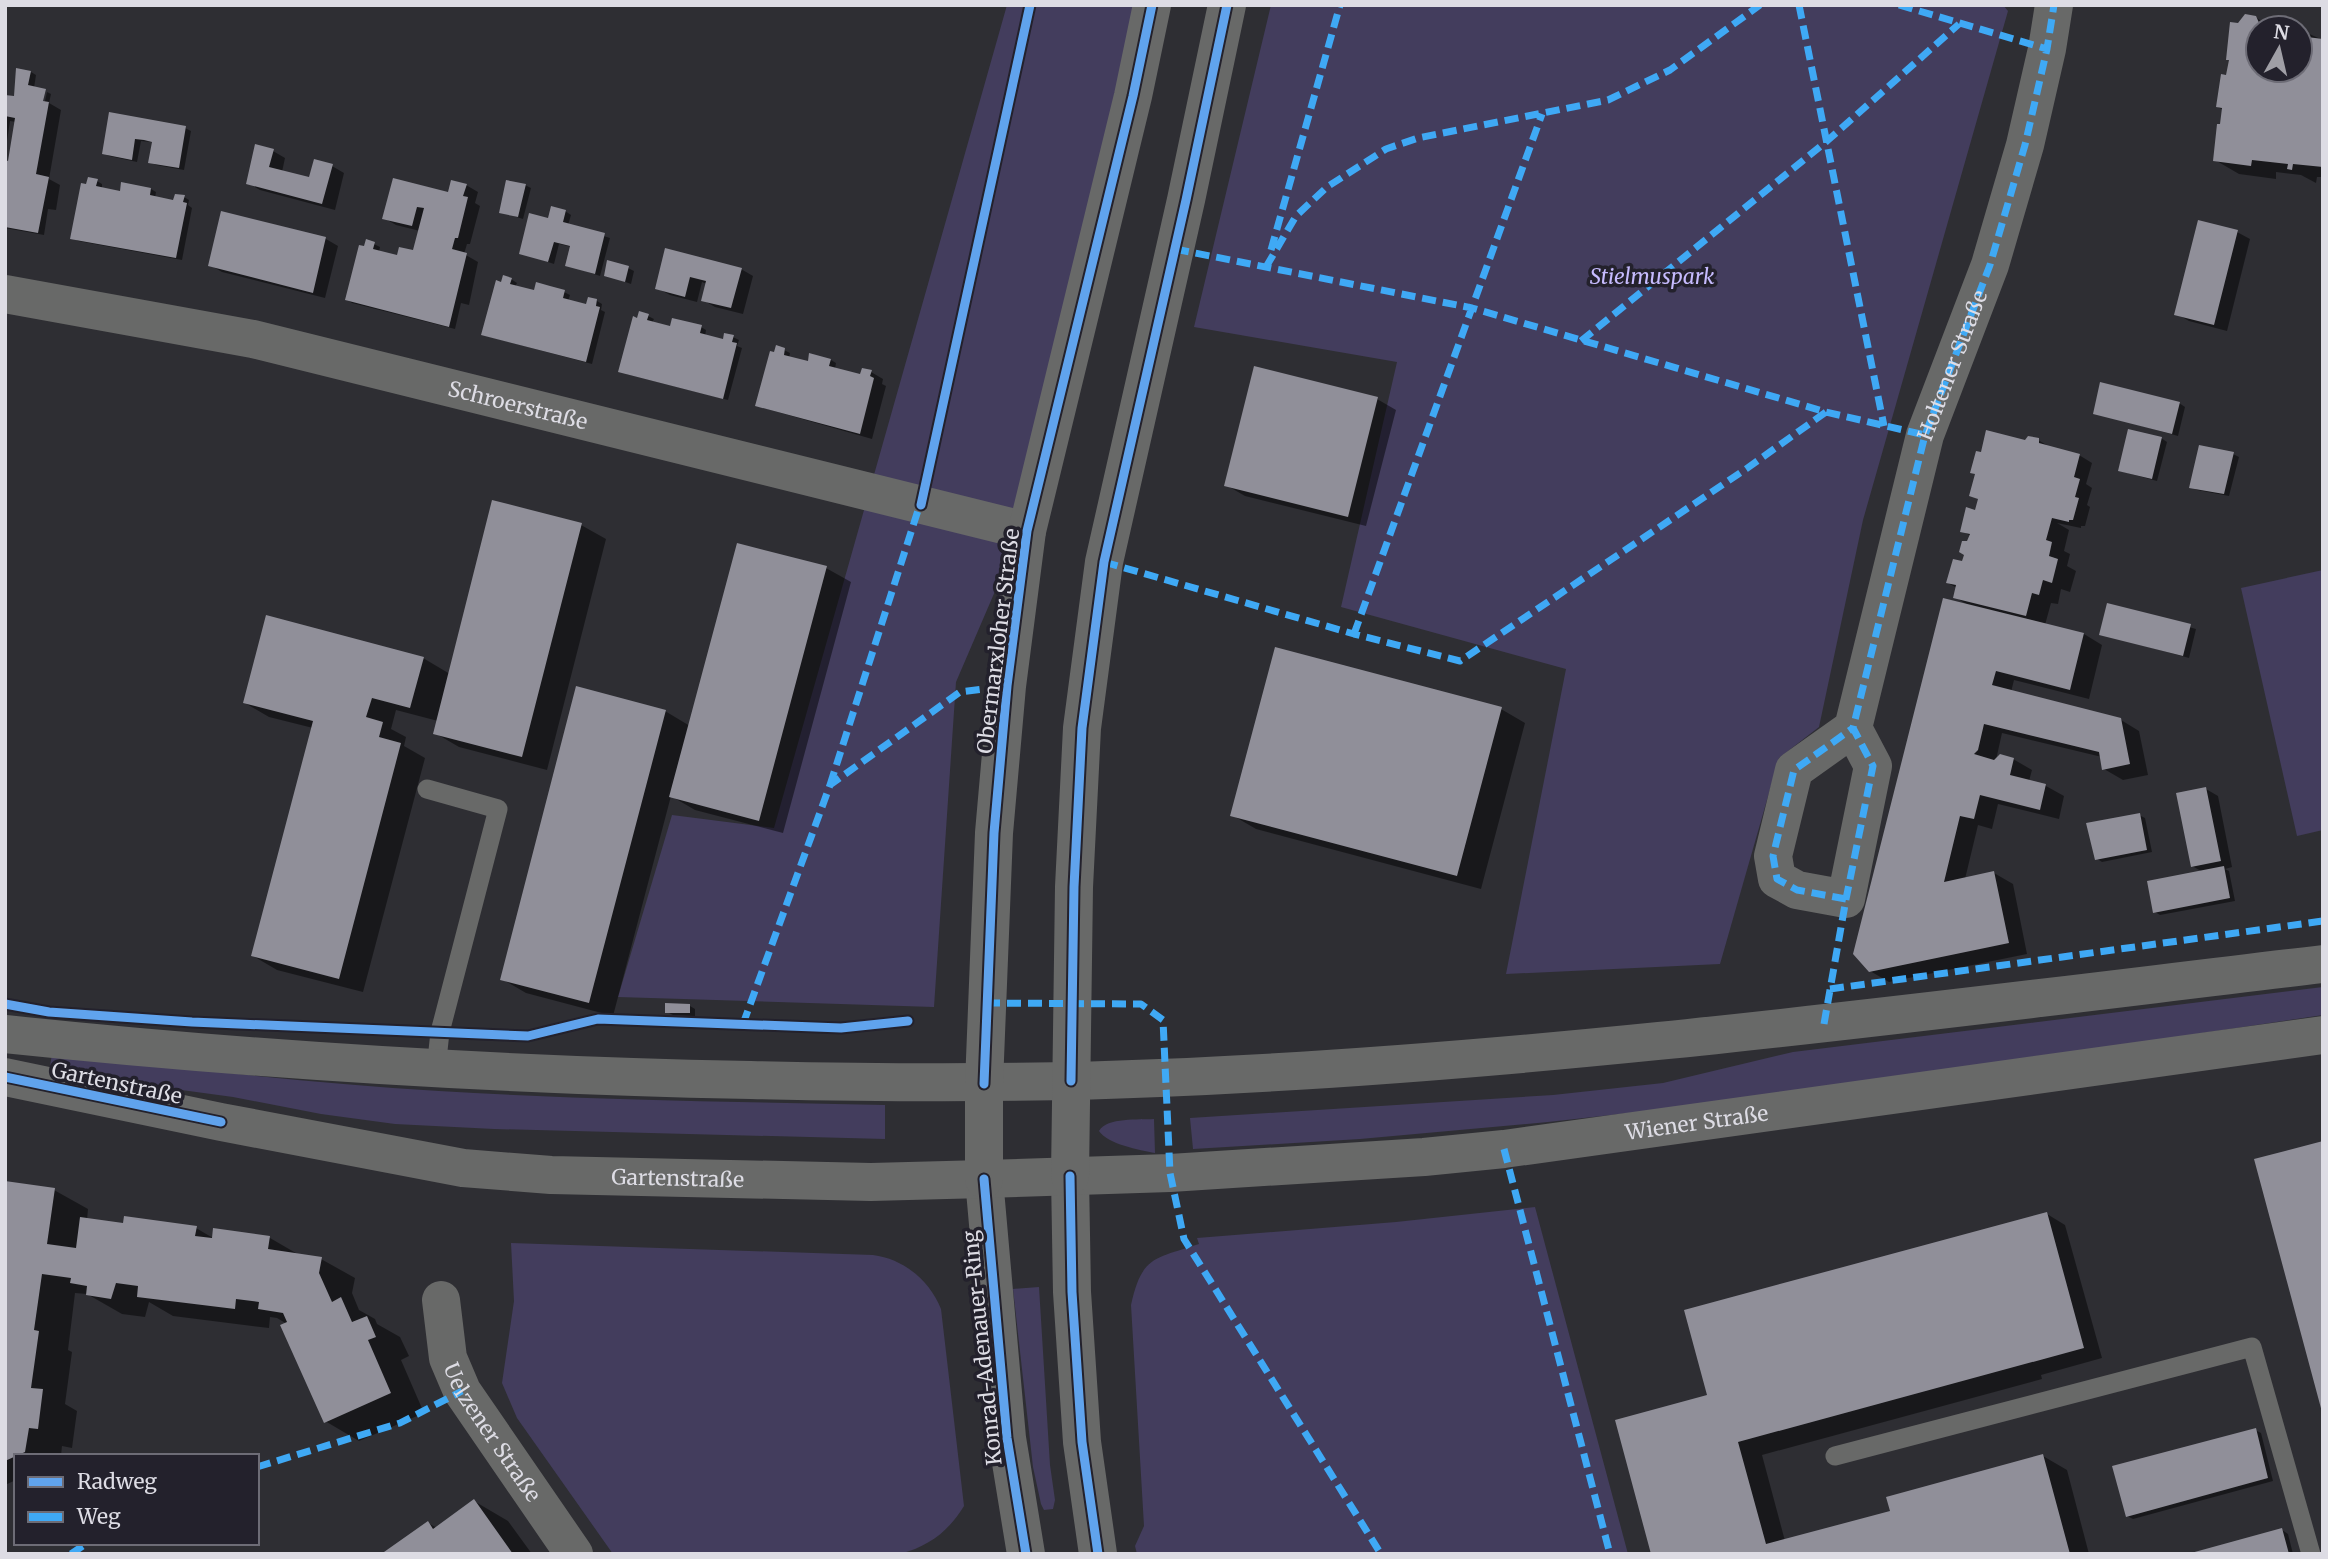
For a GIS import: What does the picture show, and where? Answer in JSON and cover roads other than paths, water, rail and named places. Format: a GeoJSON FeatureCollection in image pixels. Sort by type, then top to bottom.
{"type":"FeatureCollection","features":[{"type":"Feature","properties":{"kind":"street","name":"Obermarxloher Straße"},"geometry":{"type":"LineString","coordinates":[[984,1179],[984,1084],[994,834],[1007,686],[1027,531],[1133,96],[1152,5]]}},
{"type":"Feature","properties":{"kind":"street"},"geometry":{"type":"LineString","coordinates":[[1098,1554],[1082,1442],[1072,1292],[1070,1176],[1074,887],[1082,728],[1104,562],[1227,5]]}},
{"type":"Feature","properties":{"kind":"street","name":"Holtener Straße"},"geometry":{"type":"LineString","coordinates":[[1853,728],[1925,435],[1990,265],[2025,145],[2054,5]]}},
{"type":"Feature","properties":{"kind":"street","name":"Schroerstraße"},"geometry":{"type":"LineString","coordinates":[[5,294],[253,339],[1027,531]]}},
{"type":"Feature","properties":{"kind":"street"},"geometry":{"type":"LineString","coordinates":[[1071,1081],[1404,1064],[1607,1048],[2323,964]]}},
{"type":"Feature","properties":{"kind":"street","name":"Gartenstraße"},"geometry":{"type":"LineString","coordinates":[[5,1034],[144,1048],[436,1069],[632,1078],[984,1084],[1071,1081]]}},
{"type":"Feature","properties":{"kind":"street","name":"Wiener Straße"},"geometry":{"type":"LineString","coordinates":[[984,1179],[1170,1173],[1504,1149],[2323,1035]]}},
{"type":"Feature","properties":{"kind":"street","name":"Gartenstraße"},"geometry":{"type":"LineString","coordinates":[[5,1077],[463,1168],[551,1175],[715,1180],[871,1182],[984,1179]]}},
{"type":"Feature","properties":{"kind":"street","name":"Konrad-Adenauer-Ring"},"geometry":{"type":"LineString","coordinates":[[984,1179],[1007,1438],[1026,1554]]}},
{"type":"Feature","properties":{"kind":"street","name":"Uelzener Straße"},"geometry":{"type":"LineString","coordinates":[[441,1300],[448,1359],[462,1391],[574,1554]]}},
{"type":"Feature","properties":{"kind":"lane"},"geometry":{"type":"LineString","coordinates":[[427,789],[498,809],[440,1032],[436,1069]]}},
{"type":"Feature","properties":{"kind":"lane"},"geometry":{"type":"LineString","coordinates":[[1835,1456],[2252,1347],[2311,1554]]}},
{"type":"Feature","properties":{"kind":"park label","name":"Stielmuspark"},"geometry":{"type":"Point","coordinates":[1652,276]}}]}
